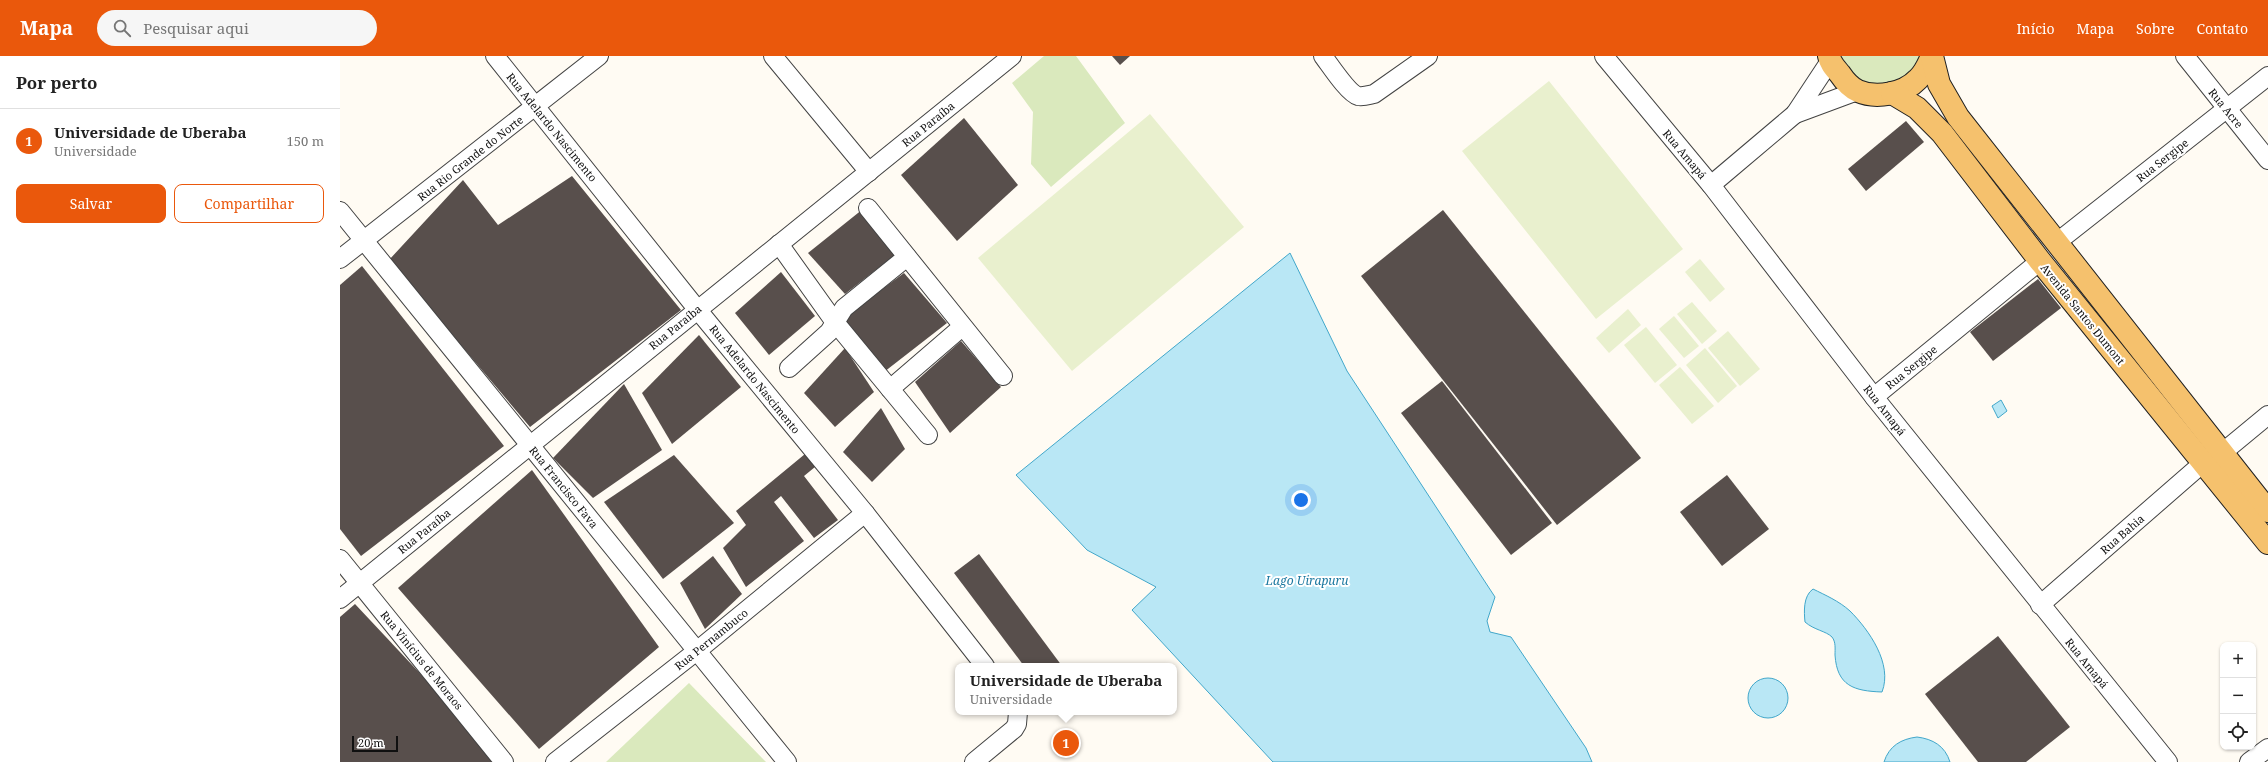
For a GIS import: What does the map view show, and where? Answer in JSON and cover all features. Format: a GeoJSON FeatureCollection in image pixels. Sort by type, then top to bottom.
{"type":"FeatureCollection","features":[{"type":"Feature","properties":{"kind":"main road","name":"Avenida Santos Dumont"},"geometry":{"type":"LineString","coordinates":[[1858,91],[1874,94],[1892,93],[1906,89],[1918,80],[1927,69],[1932,56]]}},
{"type":"Feature","properties":{"kind":"main road","name":"Avenida Santos Dumont"},"geometry":{"type":"LineString","coordinates":[[1932,56],[1939,84],[1958,117],[2268,511]]}},
{"type":"Feature","properties":{"kind":"main road"},"geometry":{"type":"LineString","coordinates":[[1830,59],[1843,78],[1858,91]]}},
{"type":"Feature","properties":{"kind":"main road","name":"Avenida Santos Dumont"},"geometry":{"type":"LineString","coordinates":[[1892,93],[1917,108],[1942,132],[2040,261],[2268,543]]}},
{"type":"Feature","properties":{"kind":"street","name":"Rua Adelardo Nascimento"},"geometry":{"type":"LineString","coordinates":[[495,56],[697,309],[865,513],[983,663]]}},
{"type":"Feature","properties":{"kind":"street","name":"Rua Rio Grande do Norte"},"geometry":{"type":"LineString","coordinates":[[340,259],[536,107],[599,56]]}},
{"type":"Feature","properties":{"kind":"street"},"geometry":{"type":"LineString","coordinates":[[773,56],[869,172]]}},
{"type":"Feature","properties":{"kind":"street","name":"Rua Paraíba"},"geometry":{"type":"LineString","coordinates":[[340,599],[1012,56]]}},
{"type":"Feature","properties":{"kind":"street"},"geometry":{"type":"LineString","coordinates":[[1323,56],[1350,91],[1357,96],[1374,94],[1428,56]]}},
{"type":"Feature","properties":{"kind":"street","name":"Rua Amapá"},"geometry":{"type":"LineString","coordinates":[[1604,56],[1711,185],[1874,397],[2168,762]]}},
{"type":"Feature","properties":{"kind":"street","name":"Rua Acre"},"geometry":{"type":"LineString","coordinates":[[2185,56],[2268,160]]}},
{"type":"Feature","properties":{"kind":"street"},"geometry":{"type":"LineString","coordinates":[[1711,185],[1794,114],[1830,59]]}},
{"type":"Feature","properties":{"kind":"street","name":"Rua Sergipe"},"geometry":{"type":"LineString","coordinates":[[2056,243],[2227,110],[2268,76]]}},
{"type":"Feature","properties":{"kind":"street"},"geometry":{"type":"LineString","coordinates":[[1794,114],[1858,91]]}},
{"type":"Feature","properties":{"kind":"street"},"geometry":{"type":"LineString","coordinates":[[868,208],[962,327],[1003,376]]}},
{"type":"Feature","properties":{"kind":"street","name":"Rua Francisco Fava"},"geometry":{"type":"LineString","coordinates":[[340,211],[529,445],[698,650],[787,762]]}},
{"type":"Feature","properties":{"kind":"street"},"geometry":{"type":"LineString","coordinates":[[779,244],[834,321],[928,435]]}},
{"type":"Feature","properties":{"kind":"street"},"geometry":{"type":"LineString","coordinates":[[789,368],[829,332],[834,321],[855,298],[907,257]]}},
{"type":"Feature","properties":{"kind":"street","name":"Rua Sergipe"},"geometry":{"type":"LineString","coordinates":[[1874,397],[2040,261]]}},
{"type":"Feature","properties":{"kind":"street"},"geometry":{"type":"LineString","coordinates":[[890,389],[962,327]]}},
{"type":"Feature","properties":{"kind":"street"},"geometry":{"type":"LineString","coordinates":[[2222,453],[2268,416]]}},
{"type":"Feature","properties":{"kind":"street","name":"Rua Bahia"},"geometry":{"type":"LineString","coordinates":[[2040,605],[2203,463]]}},
{"type":"Feature","properties":{"kind":"street","name":"Rua Pernambuco"},"geometry":{"type":"LineString","coordinates":[[554,762],[698,650],[865,513]]}},
{"type":"Feature","properties":{"kind":"street","name":"Rua Vinícius de Moraos"},"geometry":{"type":"LineString","coordinates":[[340,559],[504,762]]}},
{"type":"Feature","properties":{"kind":"street"},"geometry":{"type":"LineString","coordinates":[[974,762],[1014,729],[1018,715]]}},
{"type":"Feature","properties":{"kind":"street"},"geometry":{"type":"LineString","coordinates":[[2249,762],[2268,748]]}},
{"type":"Feature","properties":{"kind":"green space"},"geometry":{"type":"Polygon","coordinates":[[[1044,56],[1076,56],[1125,123],[1051,187],[1031,164],[1033,112],[1012,83],[1044,56]]]}},
{"type":"Feature","properties":{"kind":"green space"},"geometry":{"type":"Polygon","coordinates":[[[1835,56],[1922,56],[1907,81],[1889,88],[1856,83],[1835,56]]]}},
{"type":"Feature","properties":{"kind":"green space"},"geometry":{"type":"Polygon","coordinates":[[[1549,81],[1683,249],[1596,319],[1462,151],[1549,81]]]}},
{"type":"Feature","properties":{"kind":"green space"},"geometry":{"type":"Polygon","coordinates":[[[1150,114],[1244,227],[1072,371],[978,258],[1150,114]]]}},
{"type":"Feature","properties":{"kind":"green space"},"geometry":{"type":"Polygon","coordinates":[[[1700,259],[1725,289],[1710,302],[1685,272],[1700,259]]]}},
{"type":"Feature","properties":{"kind":"green space"},"geometry":{"type":"Polygon","coordinates":[[[1692,302],[1717,331],[1702,344],[1677,314],[1692,302]]]}},
{"type":"Feature","properties":{"kind":"green space"},"geometry":{"type":"Polygon","coordinates":[[[1628,309],[1641,325],[1609,353],[1596,338],[1628,309]]]}},
{"type":"Feature","properties":{"kind":"green space"},"geometry":{"type":"Polygon","coordinates":[[[1674,316],[1699,346],[1684,358],[1659,329],[1674,316]]]}},
{"type":"Feature","properties":{"kind":"green space"},"geometry":{"type":"Polygon","coordinates":[[[1646,327],[1677,365],[1655,383],[1624,345],[1646,327]]]}},
{"type":"Feature","properties":{"kind":"green space"},"geometry":{"type":"Polygon","coordinates":[[[1728,331],[1760,369],[1740,386],[1708,348],[1728,331]]]}},
{"type":"Feature","properties":{"kind":"green space"},"geometry":{"type":"Polygon","coordinates":[[[1705,348],[1737,386],[1718,403],[1686,365],[1705,348]]]}},
{"type":"Feature","properties":{"kind":"green space"},"geometry":{"type":"Polygon","coordinates":[[[1680,367],[1714,406],[1692,424],[1659,385],[1680,367]]]}},
{"type":"Feature","properties":{"kind":"green space"},"geometry":{"type":"Polygon","coordinates":[[[689,683],[766,762],[606,762],[689,683]]]}},
{"type":"Feature","properties":{"kind":"water","name":"Lago Uirapuru"},"geometry":{"type":"Polygon","coordinates":[[[1290,253],[1347,371],[1495,597],[1487,621],[1490,632],[1511,637],[1586,748],[1592,762],[1273,762],[1132,610],[1156,587],[1087,550],[1016,475],[1290,253]]]}},
{"type":"Feature","properties":{"kind":"water"},"geometry":{"type":"Polygon","coordinates":[[[2001,400],[2007,411],[1998,418],[1992,406],[2001,400]]]}},
{"type":"Feature","properties":{"kind":"water"},"geometry":{"type":"Polygon","coordinates":[[[1813,589],[1846,607],[1865,628],[1882,659],[1885,681],[1882,692],[1855,688],[1843,680],[1836,665],[1835,643],[1832,637],[1805,622],[1804,609],[1806,600],[1807,596],[1813,589]]]}},
{"type":"Feature","properties":{"kind":"water"},"geometry":{"type":"Polygon","coordinates":[[[1772,678],[1779,681],[1785,687],[1788,698],[1787,706],[1779,715],[1772,718],[1764,718],[1757,715],[1749,706],[1748,694],[1751,687],[1760,679],[1772,678]]]}},
{"type":"Feature","properties":{"kind":"water"},"geometry":{"type":"Polygon","coordinates":[[[1917,737],[1938,744],[1948,756],[1950,762],[1884,762],[1886,756],[1896,744],[1917,737]]]}},
{"type":"Feature","properties":{"kind":"building"},"geometry":{"type":"Polygon","coordinates":[[[1112,56],[1130,56],[1120,65],[1112,56]]]}},
{"type":"Feature","properties":{"kind":"building"},"geometry":{"type":"Polygon","coordinates":[[[964,118],[1018,185],[957,241],[901,175],[964,118]]]}},
{"type":"Feature","properties":{"kind":"building"},"geometry":{"type":"Polygon","coordinates":[[[1906,121],[1924,142],[1866,191],[1848,169],[1906,121]]]}},
{"type":"Feature","properties":{"kind":"building"},"geometry":{"type":"Polygon","coordinates":[[[572,176],[681,310],[530,427],[389,260],[463,180],[498,225],[572,176]]]}},
{"type":"Feature","properties":{"kind":"building"},"geometry":{"type":"Polygon","coordinates":[[[863,209],[895,255],[845,294],[808,253],[863,209]]]}},
{"type":"Feature","properties":{"kind":"building"},"geometry":{"type":"Polygon","coordinates":[[[1443,210],[1641,458],[1557,525],[1361,276],[1443,210]]]}},
{"type":"Feature","properties":{"kind":"building"},"geometry":{"type":"Polygon","coordinates":[[[362,266],[504,446],[361,556],[340,529],[340,285],[362,266]]]}},
{"type":"Feature","properties":{"kind":"building"},"geometry":{"type":"Polygon","coordinates":[[[781,272],[815,316],[769,355],[735,313],[781,272]]]}},
{"type":"Feature","properties":{"kind":"building"},"geometry":{"type":"Polygon","coordinates":[[[904,273],[947,323],[884,372],[843,318],[904,273]]]}},
{"type":"Feature","properties":{"kind":"building"},"geometry":{"type":"Polygon","coordinates":[[[2038,279],[2061,308],[1993,361],[1970,332],[2038,279]]]}},
{"type":"Feature","properties":{"kind":"building"},"geometry":{"type":"Polygon","coordinates":[[[699,335],[741,387],[672,444],[642,393],[699,335]]]}},
{"type":"Feature","properties":{"kind":"building"},"geometry":{"type":"Polygon","coordinates":[[[961,341],[1001,387],[950,433],[915,382],[961,341]]]}},
{"type":"Feature","properties":{"kind":"building"},"geometry":{"type":"Polygon","coordinates":[[[845,348],[874,392],[835,427],[804,393],[845,348]]]}},
{"type":"Feature","properties":{"kind":"building"},"geometry":{"type":"Polygon","coordinates":[[[1442,381],[1552,523],[1511,555],[1401,413],[1442,381]]]}},
{"type":"Feature","properties":{"kind":"building"},"geometry":{"type":"Polygon","coordinates":[[[624,384],[662,450],[593,498],[553,458],[624,384]]]}},
{"type":"Feature","properties":{"kind":"building"},"geometry":{"type":"Polygon","coordinates":[[[881,408],[905,449],[872,482],[843,452],[881,408]]]}},
{"type":"Feature","properties":{"kind":"building"},"geometry":{"type":"Polygon","coordinates":[[[805,454],[815,467],[804,476],[838,520],[814,538],[781,496],[774,502],[804,541],[746,587],[723,548],[746,525],[736,511],[805,454]]]}},
{"type":"Feature","properties":{"kind":"building"},"geometry":{"type":"Polygon","coordinates":[[[674,455],[734,523],[663,579],[604,502],[674,455]]]}},
{"type":"Feature","properties":{"kind":"building"},"geometry":{"type":"Polygon","coordinates":[[[532,470],[659,647],[539,749],[398,588],[532,470]]]}},
{"type":"Feature","properties":{"kind":"building"},"geometry":{"type":"Polygon","coordinates":[[[1727,475],[1769,529],[1722,566],[1680,512],[1727,475]]]}},
{"type":"Feature","properties":{"kind":"building"},"geometry":{"type":"Polygon","coordinates":[[[979,554],[1060,663],[1022,663],[954,573],[979,554]]]}},
{"type":"Feature","properties":{"kind":"building"},"geometry":{"type":"Polygon","coordinates":[[[713,556],[742,594],[705,629],[680,583],[713,556]]]}},
{"type":"Feature","properties":{"kind":"building"},"geometry":{"type":"Polygon","coordinates":[[[355,604],[503,762],[340,762],[340,617],[355,604]]]}},
{"type":"Feature","properties":{"kind":"building"},"geometry":{"type":"Polygon","coordinates":[[[1998,636],[2070,727],[2026,762],[1978,762],[1925,694],[1998,636]]]}},
{"type":"Feature","properties":{"kind":"place","name":"Universidade de Uberaba"},"geometry":{"type":"Point","coordinates":[1066,743]}}]}
